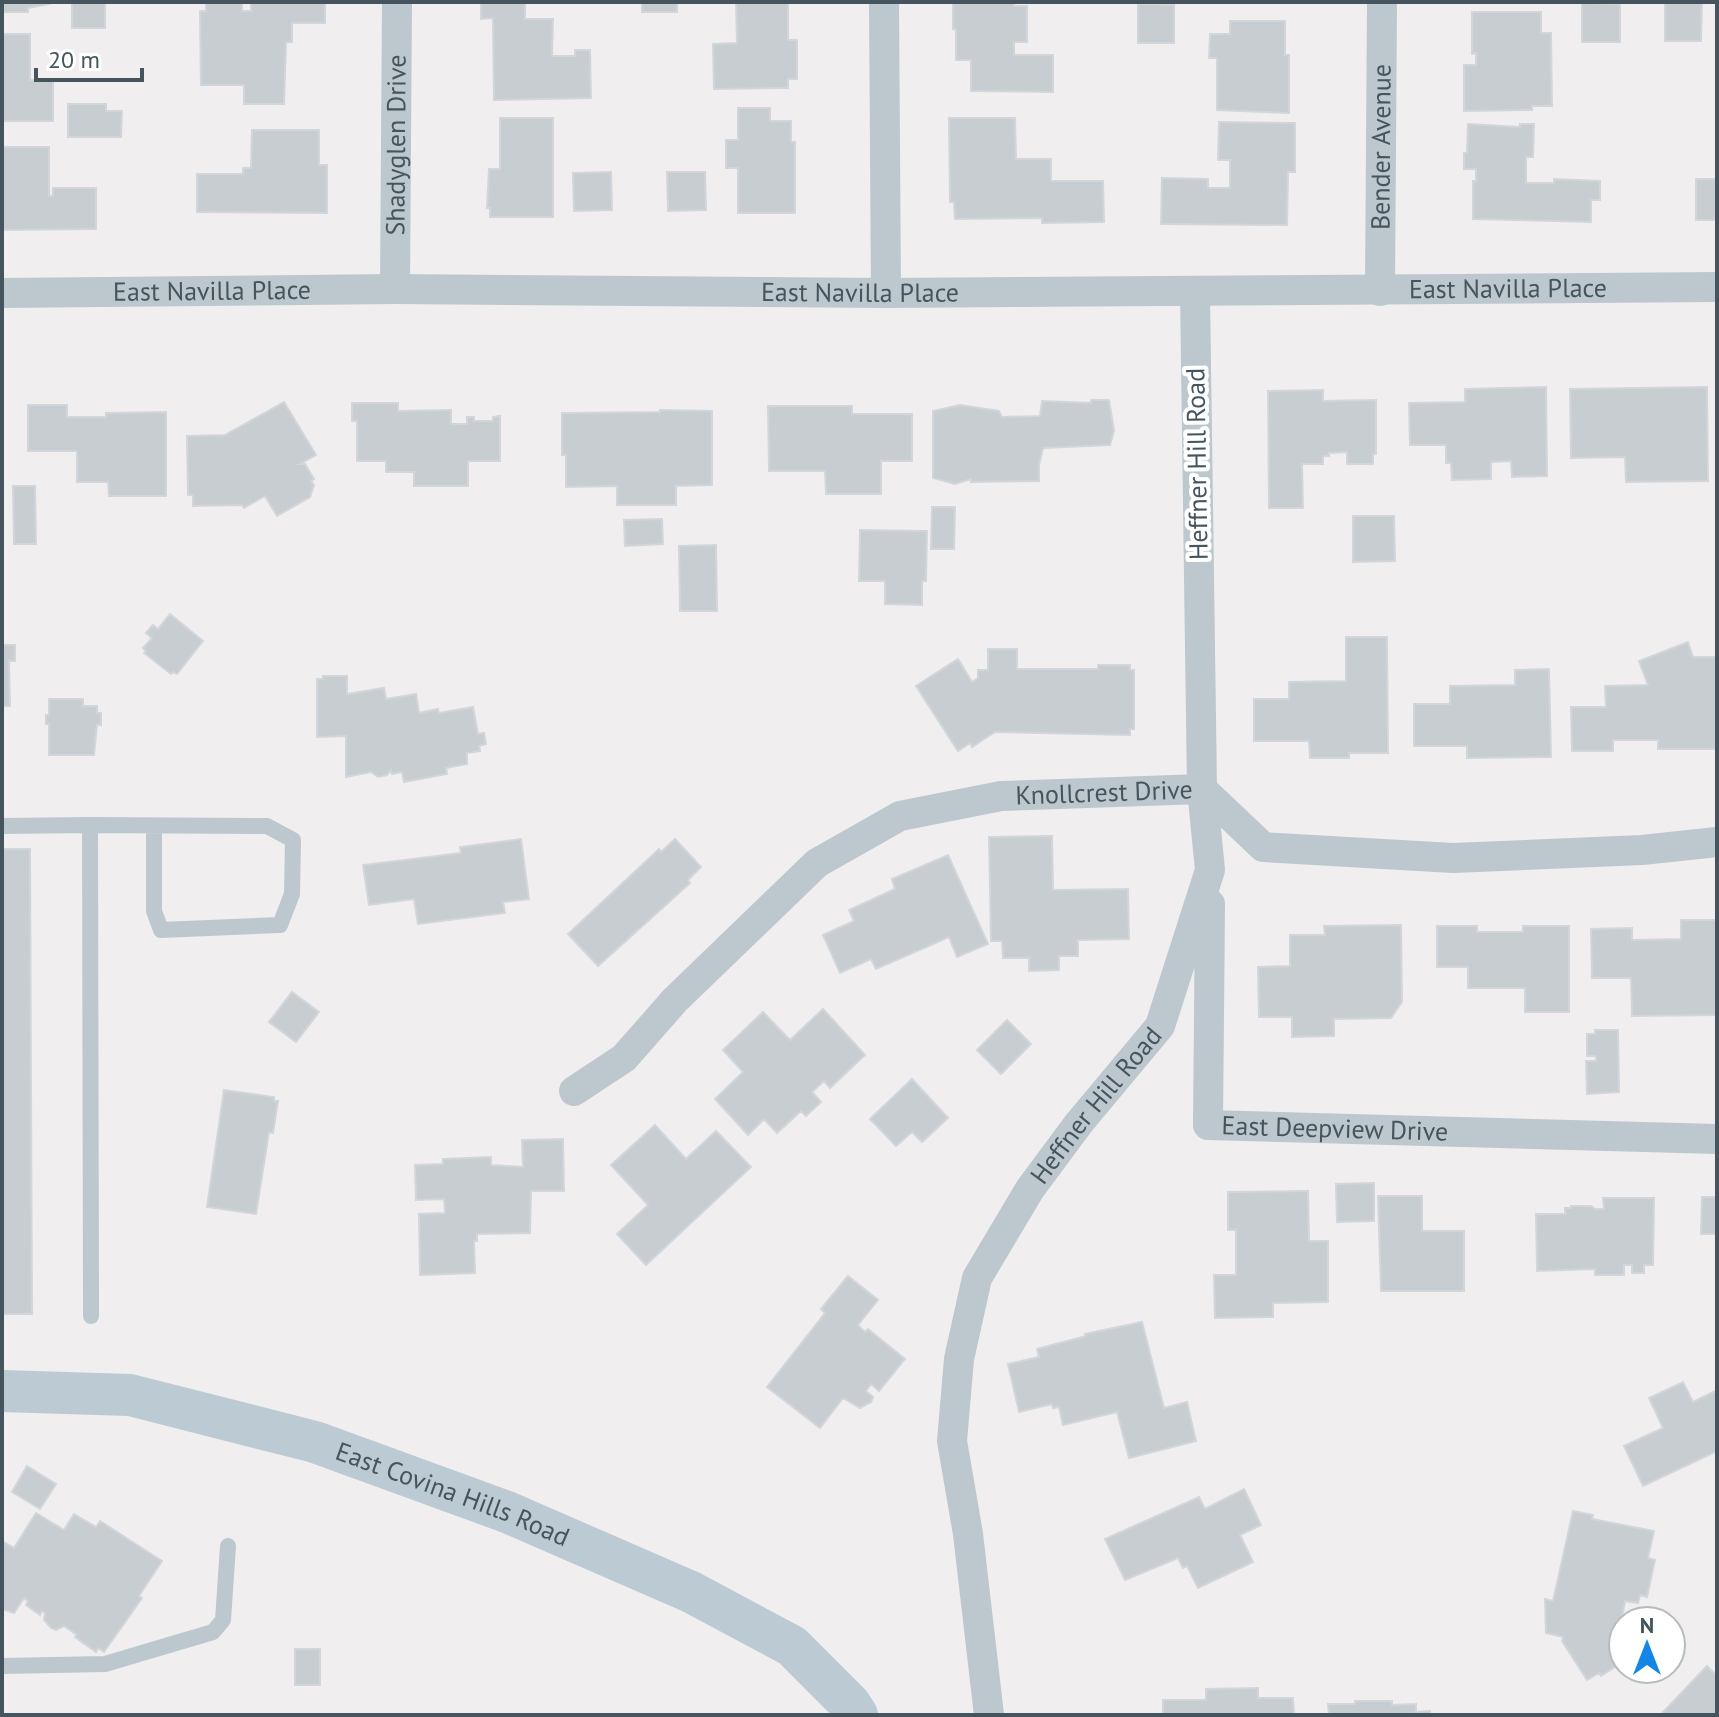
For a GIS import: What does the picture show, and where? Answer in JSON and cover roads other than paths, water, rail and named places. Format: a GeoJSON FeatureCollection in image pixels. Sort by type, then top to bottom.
{"type":"FeatureCollection","features":[{"type":"Feature","properties":{"kind":"street","name":"Shadyglen Drive"},"geometry":{"type":"LineString","coordinates":[[395,289],[397,2]]}},
{"type":"Feature","properties":{"kind":"street"},"geometry":{"type":"LineString","coordinates":[[884,2],[886,293]]}},
{"type":"Feature","properties":{"kind":"street","name":"Bender Avenue"},"geometry":{"type":"LineString","coordinates":[[1380,291],[1382,2]]}},
{"type":"Feature","properties":{"kind":"street","name":"East Navilla Place"},"geometry":{"type":"LineString","coordinates":[[2,293],[395,289],[1195,292],[1717,287]]}},
{"type":"Feature","properties":{"kind":"street","name":"Heffner Hill Road"},"geometry":{"type":"LineString","coordinates":[[989,1715],[968,1534],[952,1441],[959,1359],[977,1278],[1030,1189],[1079,1123],[1160,1026],[1210,870],[1202,789],[1195,292]]}},
{"type":"Feature","properties":{"kind":"street","name":"Knollcrest Drive"},"geometry":{"type":"LineString","coordinates":[[574,1091],[624,1058],[675,1000],[817,863],[900,816],[1001,796],[1202,789],[1263,847],[1453,858],[1642,850],[1717,842]]}},
{"type":"Feature","properties":{"kind":"street","name":"East Deepview Drive"},"geometry":{"type":"LineString","coordinates":[[1210,870],[1208,1125],[1717,1139]]}},
{"type":"Feature","properties":{"kind":"street","name":"East Covina Hills Road"},"geometry":{"type":"LineString","coordinates":[[2,1391],[130,1395],[315,1442],[507,1512],[691,1592],[792,1646],[850,1704],[857,1715]]}},
{"type":"Feature","properties":{"kind":"lane"},"geometry":{"type":"LineString","coordinates":[[2,826],[90,825],[267,826],[293,840],[292,894],[280,925],[161,930],[154,911],[154,826]]}},
{"type":"Feature","properties":{"kind":"lane"},"geometry":{"type":"LineString","coordinates":[[90,825],[91,1316]]}},
{"type":"Feature","properties":{"kind":"lane"},"geometry":{"type":"LineString","coordinates":[[2,1666],[105,1664],[213,1632],[223,1620],[228,1546]]}}]}
